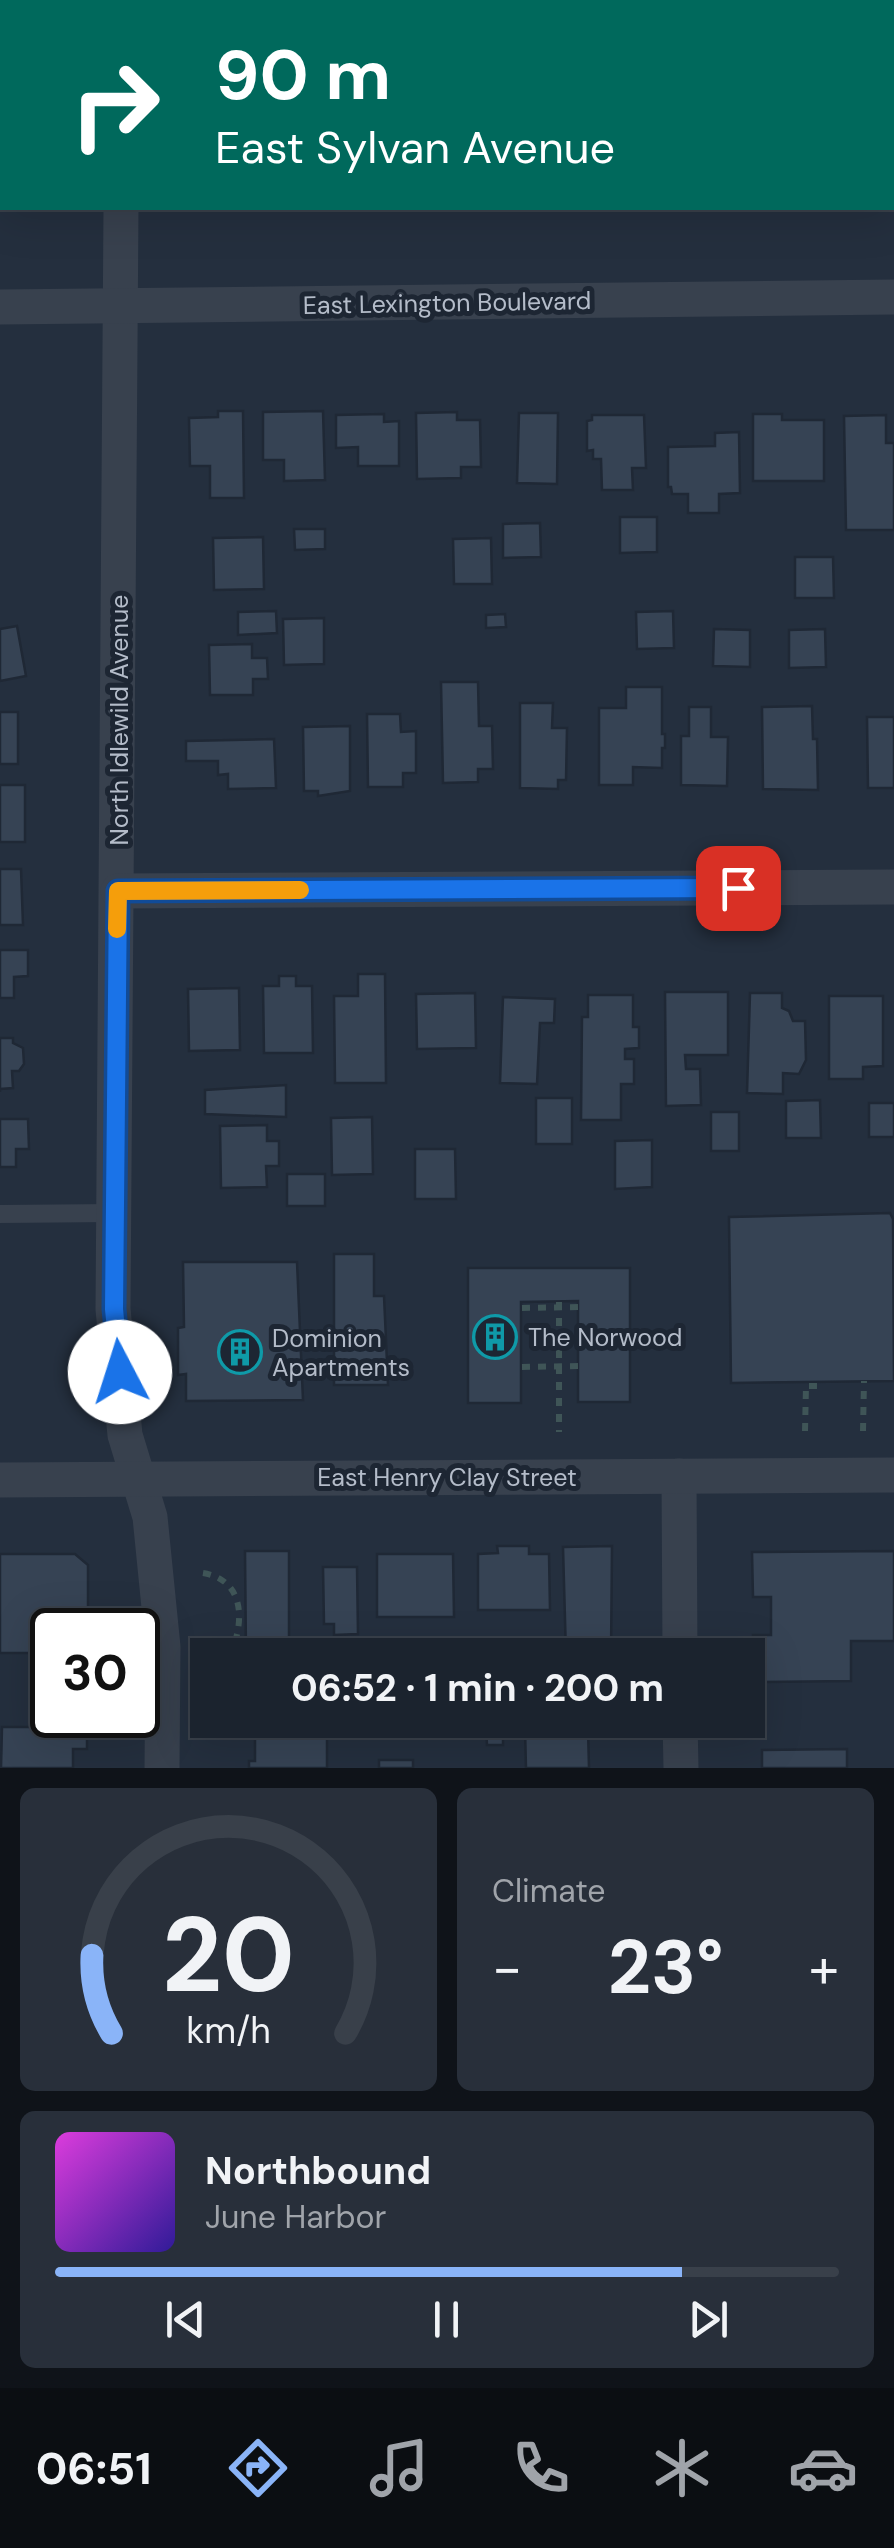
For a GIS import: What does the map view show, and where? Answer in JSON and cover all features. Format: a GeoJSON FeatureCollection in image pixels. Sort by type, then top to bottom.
{"type":"FeatureCollection","features":[{"type":"Feature","properties":{"kind":"street","name":"North Idlewild Avenue"},"geometry":{"type":"LineString","coordinates":[[121,210],[114,1309],[125,1434],[150,1517],[163,1647],[162,1768]]}},
{"type":"Feature","properties":{"kind":"street","name":"East Lexington Boulevard"},"geometry":{"type":"LineString","coordinates":[[0,308],[894,297]]}},
{"type":"Feature","properties":{"kind":"street"},"geometry":{"type":"LineString","coordinates":[[118,891],[894,887]]}},
{"type":"Feature","properties":{"kind":"street","name":"East Henry Clay Street"},"geometry":{"type":"LineString","coordinates":[[0,1480],[894,1475]]}},
{"type":"Feature","properties":{"kind":"street"},"geometry":{"type":"LineString","coordinates":[[678,1476],[680,1638]]}},
{"type":"Feature","properties":{"kind":"street"},"geometry":{"type":"LineString","coordinates":[[680,1738],[681,1768]]}},
{"type":"Feature","properties":{"kind":"lane"},"geometry":{"type":"LineString","coordinates":[[0,1214],[114,1213]]}},
{"type":"Feature","properties":{"kind":"path"},"geometry":{"type":"LineString","coordinates":[[558,1305],[558,1432]]}},
{"type":"Feature","properties":{"kind":"path"},"geometry":{"type":"LineString","coordinates":[[522,1308],[578,1307]]}},
{"type":"Feature","properties":{"kind":"path"},"geometry":{"type":"LineString","coordinates":[[522,1367],[578,1366]]}},
{"type":"Feature","properties":{"kind":"path"},"geometry":{"type":"LineString","coordinates":[[863,1431],[864,1381]]}},
{"type":"Feature","properties":{"kind":"path"},"geometry":{"type":"LineString","coordinates":[[805,1431],[806,1386],[818,1386],[818,1382]]}},
{"type":"Feature","properties":{"kind":"path"},"geometry":{"type":"LineString","coordinates":[[203,1572],[229,1582],[242,1609],[234,1638]]}},
{"type":"Feature","properties":{"kind":"building"},"geometry":{"type":"Polygon","coordinates":[[[218,411],[243,411],[244,498],[210,498],[210,466],[190,466],[189,418],[218,417],[218,411]]]}},
{"type":"Feature","properties":{"kind":"building"},"geometry":{"type":"Polygon","coordinates":[[[323,411],[325,480],[284,481],[284,460],[263,460],[263,412],[323,411]]]}},
{"type":"Feature","properties":{"kind":"building"},"geometry":{"type":"Polygon","coordinates":[[[457,412],[457,420],[480,420],[481,467],[461,467],[461,478],[417,479],[416,413],[457,412]]]}},
{"type":"Feature","properties":{"kind":"building"},"geometry":{"type":"Polygon","coordinates":[[[519,413],[558,413],[557,484],[517,483],[519,413]]]}},
{"type":"Feature","properties":{"kind":"building"},"geometry":{"type":"Polygon","coordinates":[[[384,414],[384,422],[399,421],[399,466],[358,466],[358,447],[336,448],[336,415],[384,414]]]}},
{"type":"Feature","properties":{"kind":"building"},"geometry":{"type":"Polygon","coordinates":[[[753,414],[782,414],[782,420],[824,420],[824,481],[753,481],[753,414]]]}},
{"type":"Feature","properties":{"kind":"building"},"geometry":{"type":"Polygon","coordinates":[[[592,415],[644,415],[646,468],[632,468],[633,490],[602,490],[601,459],[593,459],[593,450],[587,451],[587,421],[592,420],[592,415]]]}},
{"type":"Feature","properties":{"kind":"building"},"geometry":{"type":"Polygon","coordinates":[[[886,415],[886,443],[894,443],[894,530],[846,530],[844,416],[886,415]]]}},
{"type":"Feature","properties":{"kind":"building"},"geometry":{"type":"Polygon","coordinates":[[[739,432],[740,493],[719,494],[719,513],[688,513],[688,494],[672,494],[668,487],[668,447],[715,446],[715,433],[739,432]]]}},
{"type":"Feature","properties":{"kind":"building"},"geometry":{"type":"Polygon","coordinates":[[[620,517],[657,517],[657,552],[620,553],[620,517]]]}},
{"type":"Feature","properties":{"kind":"building"},"geometry":{"type":"Polygon","coordinates":[[[540,523],[541,557],[503,558],[503,524],[540,523]]]}},
{"type":"Feature","properties":{"kind":"building"},"geometry":{"type":"Polygon","coordinates":[[[294,529],[325,529],[325,549],[295,550],[294,529]]]}},
{"type":"Feature","properties":{"kind":"building"},"geometry":{"type":"Polygon","coordinates":[[[263,537],[264,589],[214,590],[213,538],[263,537]]]}},
{"type":"Feature","properties":{"kind":"building"},"geometry":{"type":"Polygon","coordinates":[[[491,538],[492,584],[454,584],[453,539],[491,538]]]}},
{"type":"Feature","properties":{"kind":"building"},"geometry":{"type":"Polygon","coordinates":[[[795,557],[833,557],[834,598],[795,598],[795,557]]]}},
{"type":"Feature","properties":{"kind":"building"},"geometry":{"type":"Polygon","coordinates":[[[276,611],[277,633],[238,635],[238,612],[276,611]]]}},
{"type":"Feature","properties":{"kind":"building"},"geometry":{"type":"Polygon","coordinates":[[[673,611],[674,648],[637,649],[636,612],[673,611]]]}},
{"type":"Feature","properties":{"kind":"building"},"geometry":{"type":"Polygon","coordinates":[[[505,614],[506,627],[486,628],[486,615],[505,614]]]}},
{"type":"Feature","properties":{"kind":"building"},"geometry":{"type":"Polygon","coordinates":[[[324,618],[324,664],[284,665],[283,619],[324,618]]]}},
{"type":"Feature","properties":{"kind":"building"},"geometry":{"type":"Polygon","coordinates":[[[17,626],[26,676],[0,681],[0,629],[17,626]]]}},
{"type":"Feature","properties":{"kind":"building"},"geometry":{"type":"Polygon","coordinates":[[[714,629],[750,630],[750,667],[713,666],[714,629]]]}},
{"type":"Feature","properties":{"kind":"building"},"geometry":{"type":"Polygon","coordinates":[[[825,629],[826,667],[789,668],[789,630],[825,629]]]}},
{"type":"Feature","properties":{"kind":"building"},"geometry":{"type":"Polygon","coordinates":[[[252,644],[252,658],[267,658],[268,679],[253,679],[253,695],[210,695],[209,645],[252,644]]]}},
{"type":"Feature","properties":{"kind":"building"},"geometry":{"type":"Polygon","coordinates":[[[441,682],[478,682],[479,726],[492,726],[493,769],[478,769],[478,782],[443,783],[441,682]]]}},
{"type":"Feature","properties":{"kind":"building"},"geometry":{"type":"Polygon","coordinates":[[[626,687],[662,687],[662,768],[633,767],[633,785],[599,785],[599,708],[626,708],[626,687]]]}},
{"type":"Feature","properties":{"kind":"building"},"geometry":{"type":"Polygon","coordinates":[[[520,703],[553,703],[552,728],[567,728],[566,780],[558,780],[558,789],[520,788],[520,703]]]}},
{"type":"Feature","properties":{"kind":"building"},"geometry":{"type":"Polygon","coordinates":[[[812,706],[818,790],[763,789],[762,707],[812,706]]]}},
{"type":"Feature","properties":{"kind":"building"},"geometry":{"type":"Polygon","coordinates":[[[689,707],[711,707],[711,737],[728,737],[727,786],[681,785],[681,736],[689,736],[689,707]]]}},
{"type":"Feature","properties":{"kind":"building"},"geometry":{"type":"Polygon","coordinates":[[[0,712],[18,712],[18,764],[0,764],[0,712]]]}},
{"type":"Feature","properties":{"kind":"building"},"geometry":{"type":"Polygon","coordinates":[[[367,714],[400,714],[401,732],[416,731],[416,773],[403,773],[403,787],[368,787],[367,714]]]}},
{"type":"Feature","properties":{"kind":"building"},"geometry":{"type":"Polygon","coordinates":[[[867,717],[894,717],[894,788],[868,788],[867,717]]]}},
{"type":"Feature","properties":{"kind":"building"},"geometry":{"type":"Polygon","coordinates":[[[350,726],[350,791],[318,796],[318,791],[304,791],[303,727],[350,726]]]}},
{"type":"Feature","properties":{"kind":"building"},"geometry":{"type":"Polygon","coordinates":[[[274,739],[276,788],[228,789],[228,774],[218,775],[218,761],[186,761],[186,741],[274,739]]]}},
{"type":"Feature","properties":{"kind":"building"},"geometry":{"type":"Polygon","coordinates":[[[0,785],[25,785],[25,842],[0,842],[0,785]]]}},
{"type":"Feature","properties":{"kind":"building"},"geometry":{"type":"Polygon","coordinates":[[[0,869],[21,869],[23,925],[0,925],[0,869]]]}},
{"type":"Feature","properties":{"kind":"building"},"geometry":{"type":"Polygon","coordinates":[[[0,950],[28,950],[28,976],[14,977],[14,998],[0,998],[0,950]]]}},
{"type":"Feature","properties":{"kind":"building"},"geometry":{"type":"Polygon","coordinates":[[[358,974],[385,974],[386,1083],[335,1083],[334,996],[358,996],[358,974]]]}},
{"type":"Feature","properties":{"kind":"building"},"geometry":{"type":"Polygon","coordinates":[[[279,976],[296,976],[296,986],[312,986],[313,1053],[264,1053],[263,986],[279,986],[279,976]]]}},
{"type":"Feature","properties":{"kind":"building"},"geometry":{"type":"Polygon","coordinates":[[[239,988],[240,1050],[189,1051],[188,989],[239,988]]]}},
{"type":"Feature","properties":{"kind":"building"},"geometry":{"type":"Polygon","coordinates":[[[665,992],[728,992],[728,1055],[685,1055],[686,1069],[700,1069],[701,1105],[666,1106],[665,992]]]}},
{"type":"Feature","properties":{"kind":"building"},"geometry":{"type":"Polygon","coordinates":[[[475,993],[476,1048],[417,1049],[416,994],[475,993]]]}},
{"type":"Feature","properties":{"kind":"building"},"geometry":{"type":"Polygon","coordinates":[[[750,993],[782,993],[782,1008],[789,1011],[793,1021],[805,1021],[806,1060],[799,1074],[783,1073],[783,1094],[747,1093],[750,993]]]}},
{"type":"Feature","properties":{"kind":"building"},"geometry":{"type":"Polygon","coordinates":[[[588,995],[633,995],[633,1027],[639,1027],[639,1048],[625,1049],[625,1059],[634,1059],[634,1084],[621,1084],[621,1120],[581,1120],[582,1017],[588,1017],[588,995]]]}},
{"type":"Feature","properties":{"kind":"building"},"geometry":{"type":"Polygon","coordinates":[[[829,996],[883,996],[883,1066],[863,1067],[863,1079],[829,1079],[829,996]]]}},
{"type":"Feature","properties":{"kind":"building"},"geometry":{"type":"Polygon","coordinates":[[[503,997],[555,999],[554,1023],[540,1023],[537,1084],[500,1083],[503,997]]]}},
{"type":"Feature","properties":{"kind":"building"},"geometry":{"type":"Polygon","coordinates":[[[0,1038],[13,1038],[13,1043],[23,1048],[24,1064],[19,1071],[12,1071],[13,1088],[0,1089],[0,1038]]]}},
{"type":"Feature","properties":{"kind":"building"},"geometry":{"type":"Polygon","coordinates":[[[286,1085],[286,1117],[205,1114],[205,1090],[286,1085]]]}},
{"type":"Feature","properties":{"kind":"building"},"geometry":{"type":"Polygon","coordinates":[[[536,1098],[572,1098],[572,1144],[536,1144],[536,1098]]]}},
{"type":"Feature","properties":{"kind":"building"},"geometry":{"type":"Polygon","coordinates":[[[820,1100],[821,1138],[786,1138],[786,1101],[820,1100]]]}},
{"type":"Feature","properties":{"kind":"building"},"geometry":{"type":"Polygon","coordinates":[[[869,1103],[894,1103],[894,1137],[869,1137],[869,1103]]]}},
{"type":"Feature","properties":{"kind":"building"},"geometry":{"type":"Polygon","coordinates":[[[711,1112],[739,1112],[739,1151],[711,1151],[711,1112]]]}},
{"type":"Feature","properties":{"kind":"building"},"geometry":{"type":"Polygon","coordinates":[[[372,1117],[373,1174],[332,1175],[331,1118],[372,1117]]]}},
{"type":"Feature","properties":{"kind":"building"},"geometry":{"type":"Polygon","coordinates":[[[0,1119],[28,1119],[29,1149],[16,1149],[16,1167],[0,1167],[0,1119]]]}},
{"type":"Feature","properties":{"kind":"building"},"geometry":{"type":"Polygon","coordinates":[[[267,1125],[267,1141],[279,1141],[279,1166],[266,1166],[267,1187],[221,1188],[220,1126],[267,1125]]]}},
{"type":"Feature","properties":{"kind":"building"},"geometry":{"type":"Polygon","coordinates":[[[652,1140],[652,1187],[615,1189],[615,1141],[652,1140]]]}},
{"type":"Feature","properties":{"kind":"building"},"geometry":{"type":"Polygon","coordinates":[[[415,1149],[455,1149],[456,1199],[415,1199],[415,1149]]]}},
{"type":"Feature","properties":{"kind":"building"},"geometry":{"type":"Polygon","coordinates":[[[287,1174],[325,1174],[325,1206],[287,1206],[287,1174]]]}},
{"type":"Feature","properties":{"kind":"building"},"geometry":{"type":"Polygon","coordinates":[[[890,1213],[894,1381],[731,1383],[729,1217],[890,1213]]]}},
{"type":"Feature","properties":{"kind":"building"},"geometry":{"type":"Polygon","coordinates":[[[334,1254],[374,1254],[374,1296],[384,1296],[388,1385],[334,1385],[334,1254]]]}},
{"type":"Feature","properties":{"kind":"building","name":"Dominion Apartments"},"geometry":{"type":"Polygon","coordinates":[[[183,1262],[297,1262],[303,1400],[186,1401],[186,1374],[178,1375],[178,1328],[184,1327],[183,1262]]]}},
{"type":"Feature","properties":{"kind":"building","name":"The Norwood"},"geometry":{"type":"Polygon","coordinates":[[[468,1268],[630,1268],[630,1402],[578,1402],[578,1301],[521,1302],[521,1403],[468,1403],[468,1268]]]}},
{"type":"Feature","properties":{"kind":"building"},"geometry":{"type":"Polygon","coordinates":[[[497,1546],[529,1546],[529,1554],[549,1554],[550,1610],[478,1610],[478,1554],[498,1553],[497,1546]]]}},
{"type":"Feature","properties":{"kind":"building"},"geometry":{"type":"Polygon","coordinates":[[[612,1546],[611,1638],[566,1638],[563,1547],[612,1546]]]}},
{"type":"Feature","properties":{"kind":"building"},"geometry":{"type":"Polygon","coordinates":[[[245,1551],[289,1551],[289,1638],[246,1638],[245,1551]]]}},
{"type":"Feature","properties":{"kind":"building"},"geometry":{"type":"Polygon","coordinates":[[[894,1551],[894,1641],[851,1641],[851,1681],[765,1682],[765,1638],[753,1635],[771,1635],[771,1597],[753,1597],[752,1552],[894,1551]]]}},
{"type":"Feature","properties":{"kind":"building"},"geometry":{"type":"Polygon","coordinates":[[[0,1554],[75,1554],[88,1565],[88,1608],[30,1608],[30,1653],[0,1653],[0,1554]]]}},
{"type":"Feature","properties":{"kind":"building"},"geometry":{"type":"Polygon","coordinates":[[[377,1554],[453,1554],[454,1617],[377,1617],[377,1554]]]}},
{"type":"Feature","properties":{"kind":"building"},"geometry":{"type":"Polygon","coordinates":[[[323,1567],[357,1567],[358,1634],[334,1635],[334,1624],[324,1624],[323,1567]]]}},
{"type":"Feature","properties":{"kind":"building"},"geometry":{"type":"Polygon","coordinates":[[[2,1727],[30,1727],[30,1738],[87,1738],[87,1749],[73,1749],[73,1768],[1,1768],[2,1727]]]}},
{"type":"Feature","properties":{"kind":"building"},"geometry":{"type":"Polygon","coordinates":[[[255,1738],[327,1738],[327,1768],[249,1768],[249,1761],[255,1761],[255,1738]]]}},
{"type":"Feature","properties":{"kind":"building"},"geometry":{"type":"Polygon","coordinates":[[[487,1738],[503,1738],[503,1745],[487,1745],[487,1738]]]}},
{"type":"Feature","properties":{"kind":"building"},"geometry":{"type":"Polygon","coordinates":[[[525,1738],[588,1738],[589,1768],[526,1768],[525,1738]]]}},
{"type":"Feature","properties":{"kind":"building"},"geometry":{"type":"Polygon","coordinates":[[[847,1749],[847,1768],[762,1768],[762,1750],[847,1749]]]}},
{"type":"Feature","properties":{"kind":"building"},"geometry":{"type":"Polygon","coordinates":[[[379,1760],[413,1760],[413,1768],[379,1768],[379,1760]]]}},
{"type":"Feature","properties":{"kind":"slow traffic"},"geometry":{"type":"LineString","coordinates":[[117,929],[118,891],[300,890]]}},
{"type":"Feature","properties":{"kind":"place","name":"The Norwood"},"geometry":{"type":"Point","coordinates":[495,1337]}},
{"type":"Feature","properties":{"kind":"place","name":"Dominion Apartments"},"geometry":{"type":"Point","coordinates":[240,1352]}},
{"type":"Feature","properties":{"kind":"route"},"geometry":{"type":"LineString","coordinates":[[120,1372],[114,1309],[118,891],[738,888]]}}]}
